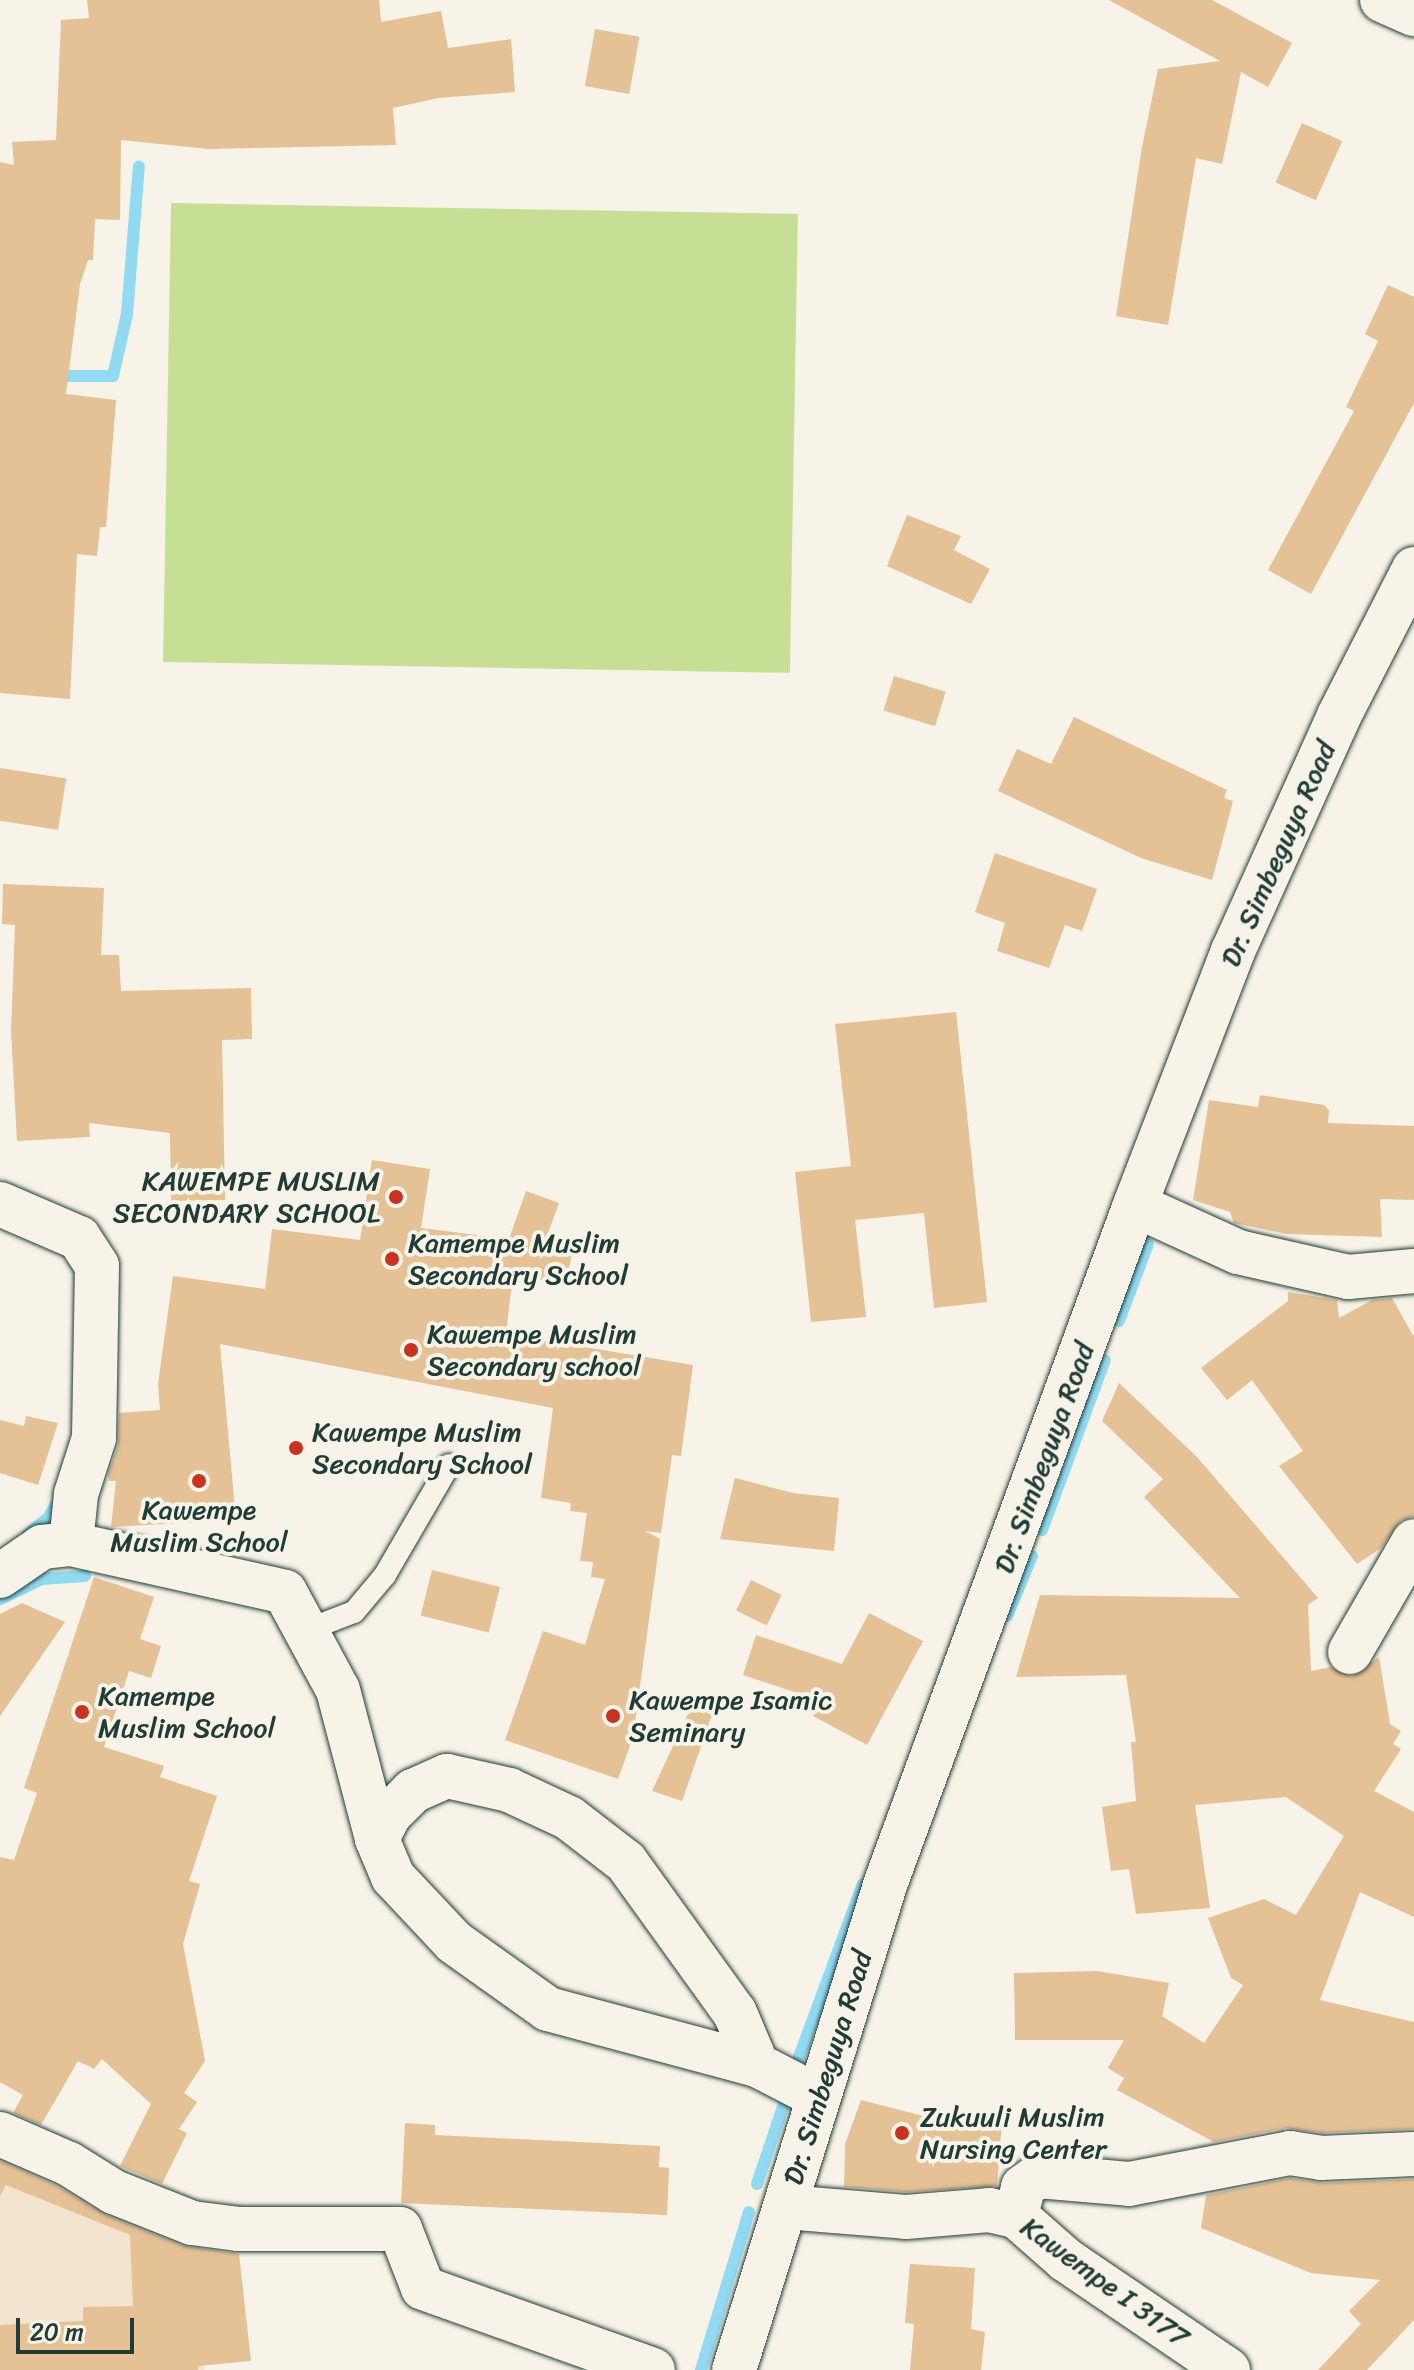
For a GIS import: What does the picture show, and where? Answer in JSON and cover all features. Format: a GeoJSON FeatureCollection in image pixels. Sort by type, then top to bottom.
{"type":"FeatureCollection","features":[{"type":"Feature","properties":{"kind":"street"},"geometry":{"type":"LineString","coordinates":[[1382,0],[1414,14]]}},
{"type":"Feature","properties":{"kind":"street","name":"Dr. Simbeguya Road"},"geometry":{"type":"LineString","coordinates":[[734,2370],[886,1882],[1135,1205],[1233,951],[1339,716],[1414,569]]}},
{"type":"Feature","properties":{"kind":"street"},"geometry":{"type":"LineString","coordinates":[[0,1204],[79,1238],[97,1266],[94,1438],[76,1494],[71,1544]]}},
{"type":"Feature","properties":{"kind":"street"},"geometry":{"type":"LineString","coordinates":[[1135,1205],[1238,1252],[1348,1277],[1414,1271]]}},
{"type":"Feature","properties":{"kind":"street"},"geometry":{"type":"LineString","coordinates":[[1350,1652],[1414,1541]]}},
{"type":"Feature","properties":{"kind":"street"},"geometry":{"type":"LineString","coordinates":[[0,1576],[42,1547],[71,1544],[285,1592],[338,1690],[377,1839],[393,1877],[427,1916],[482,1965],[548,2009],[757,2065],[817,2096]]}},
{"type":"Feature","properties":{"kind":"street"},"geometry":{"type":"LineString","coordinates":[[377,1839],[390,1814],[413,1791],[447,1776],[509,1790],[569,1818],[626,1862],[735,2013],[757,2065]]}},
{"type":"Feature","properties":{"kind":"street"},"geometry":{"type":"LineString","coordinates":[[0,2134],[69,2164],[114,2192],[192,2223],[238,2229],[400,2229],[423,2288],[653,2370]]}},
{"type":"Feature","properties":{"kind":"street"},"geometry":{"type":"LineString","coordinates":[[1016,2216],[1023,2187],[1038,2176],[1129,2184],[1290,2153],[1334,2158],[1414,2154]]}},
{"type":"Feature","properties":{"kind":"street","name":"Kawempe I 3177"},"geometry":{"type":"LineString","coordinates":[[785,2207],[906,2217],[989,2210],[1016,2216],[1066,2260],[1228,2370]]}},
{"type":"Feature","properties":{"kind":"lane"},"geometry":{"type":"LineString","coordinates":[[307,1630],[354,1612],[385,1575],[449,1465]]}},
{"type":"Feature","properties":{"kind":"shaded area"},"geometry":{"type":"Polygon","coordinates":[[[0,2151],[199,2234],[205,2370],[0,2370],[0,2151]]]}},
{"type":"Feature","properties":{"kind":"green space"},"geometry":{"type":"Polygon","coordinates":[[[171,203],[798,214],[790,673],[163,662],[171,203]]]}},
{"type":"Feature","properties":{"kind":"building"},"geometry":{"type":"Polygon","coordinates":[[[87,0],[379,0],[381,22],[441,11],[448,48],[511,39],[515,92],[438,98],[393,108],[396,145],[208,149],[121,140],[120,220],[95,219],[93,260],[88,260],[80,284],[66,394],[116,400],[106,527],[100,527],[97,556],[77,554],[70,699],[0,693],[0,162],[14,165],[12,142],[56,140],[61,20],[89,18],[87,0]]]}},
{"type":"Feature","properties":{"kind":"building"},"geometry":{"type":"Polygon","coordinates":[[[1109,0],[1212,0],[1292,43],[1268,87],[1241,72],[1222,164],[1196,158],[1168,325],[1116,316],[1142,147],[1158,69],[1220,61],[1109,0]]]}},
{"type":"Feature","properties":{"kind":"building"},"geometry":{"type":"Polygon","coordinates":[[[595,29],[639,37],[629,94],[585,86],[595,29]]]}},
{"type":"Feature","properties":{"kind":"building"},"geometry":{"type":"Polygon","coordinates":[[[1302,123],[1342,141],[1316,200],[1276,182],[1302,123]]]}},
{"type":"Feature","properties":{"kind":"building"},"geometry":{"type":"Polygon","coordinates":[[[1388,285],[1414,297],[1414,403],[1311,594],[1268,570],[1354,411],[1346,407],[1378,341],[1365,334],[1388,285]]]}},
{"type":"Feature","properties":{"kind":"building"},"geometry":{"type":"Polygon","coordinates":[[[907,515],[961,536],[954,550],[990,569],[971,604],[887,566],[907,515]]]}},
{"type":"Feature","properties":{"kind":"building"},"geometry":{"type":"Polygon","coordinates":[[[894,676],[946,692],[935,726],[883,710],[894,676]]]}},
{"type":"Feature","properties":{"kind":"building"},"geometry":{"type":"Polygon","coordinates":[[[1074,717],[1227,790],[1224,798],[1233,801],[1212,880],[1141,858],[998,791],[1017,749],[1051,764],[1074,717]]]}},
{"type":"Feature","properties":{"kind":"building"},"geometry":{"type":"Polygon","coordinates":[[[0,768],[66,778],[58,830],[0,821],[0,768]]]}},
{"type":"Feature","properties":{"kind":"building"},"geometry":{"type":"Polygon","coordinates":[[[995,853],[1097,889],[1082,931],[1065,925],[1049,968],[997,951],[1005,923],[975,912],[995,853]]]}},
{"type":"Feature","properties":{"kind":"building"},"geometry":{"type":"Polygon","coordinates":[[[3,884],[104,888],[101,955],[119,955],[121,991],[251,988],[252,1039],[222,1040],[225,1200],[171,1201],[170,1133],[89,1123],[90,1137],[17,1141],[11,1031],[15,925],[2,924],[3,884]]]}},
{"type":"Feature","properties":{"kind":"building"},"geometry":{"type":"Polygon","coordinates":[[[956,1012],[987,1302],[934,1308],[924,1213],[855,1220],[866,1317],[811,1322],[795,1172],[851,1166],[835,1024],[956,1012]]]}},
{"type":"Feature","properties":{"kind":"building"},"geometry":{"type":"Polygon","coordinates":[[[1260,1095],[1324,1105],[1329,1110],[1328,1123],[1414,1126],[1414,1200],[1380,1199],[1382,1237],[1286,1234],[1234,1223],[1230,1212],[1193,1200],[1209,1100],[1258,1107],[1260,1095]]]}},
{"type":"Feature","properties":{"kind":"building"},"geometry":{"type":"Polygon","coordinates":[[[372,1160],[430,1169],[421,1228],[509,1239],[526,1191],[559,1203],[544,1244],[573,1251],[565,1285],[513,1273],[506,1334],[693,1365],[681,1456],[672,1455],[661,1533],[645,1531],[660,1539],[633,1737],[618,1779],[505,1740],[543,1631],[585,1645],[605,1579],[591,1577],[593,1562],[580,1561],[587,1513],[570,1511],[571,1503],[541,1498],[553,1408],[220,1344],[236,1520],[111,1527],[116,1481],[109,1481],[108,1475],[118,1445],[119,1413],[160,1410],[158,1384],[173,1276],[265,1289],[272,1229],[360,1240],[372,1160]]]}},
{"type":"Feature","properties":{"kind":"building"},"geometry":{"type":"Polygon","coordinates":[[[1288,1292],[1337,1300],[1339,1318],[1372,1300],[1392,1298],[1414,1337],[1414,1516],[1401,1520],[1381,1548],[1357,1564],[1279,1466],[1303,1451],[1252,1380],[1227,1400],[1201,1368],[1288,1301],[1288,1292]]]}},
{"type":"Feature","properties":{"kind":"building"},"geometry":{"type":"Polygon","coordinates":[[[1119,1383],[1197,1457],[1318,1598],[1308,1605],[1311,1671],[1331,1667],[1351,1677],[1379,1657],[1390,1724],[1401,1731],[1393,1744],[1401,1749],[1374,1791],[1414,1812],[1414,1917],[1360,1892],[1320,2000],[1414,2022],[1414,2129],[1322,2133],[1286,2128],[1214,2142],[1117,2090],[1124,2078],[1108,2068],[1124,2040],[1015,2040],[1014,1973],[1097,1971],[1169,1983],[1162,2016],[1204,2043],[1243,1985],[1231,1978],[1208,1918],[1264,1899],[1296,1915],[1344,1836],[1286,1797],[1195,1805],[1210,1908],[1136,1914],[1129,1869],[1111,1871],[1102,1807],[1136,1801],[1131,1742],[1136,1742],[1126,1675],[1016,1677],[1040,1595],[1240,1598],[1144,1497],[1163,1479],[1102,1421],[1119,1383]]]}},
{"type":"Feature","properties":{"kind":"building"},"geometry":{"type":"Polygon","coordinates":[[[26,1416],[58,1423],[38,1485],[0,1473],[0,1420],[24,1426],[26,1416]]]}},
{"type":"Feature","properties":{"kind":"building"},"geometry":{"type":"Polygon","coordinates":[[[735,1478],[793,1493],[839,1498],[834,1551],[720,1539],[735,1478]]]}},
{"type":"Feature","properties":{"kind":"building"},"geometry":{"type":"Polygon","coordinates":[[[432,1570],[500,1587],[489,1633],[421,1616],[432,1570]]]}},
{"type":"Feature","properties":{"kind":"building"},"geometry":{"type":"Polygon","coordinates":[[[94,1577],[154,1597],[140,1639],[161,1646],[151,1678],[129,1671],[104,1747],[164,1766],[160,1777],[217,1796],[189,1881],[200,1884],[183,1944],[205,2061],[184,2093],[197,2102],[179,2129],[187,2133],[162,2184],[120,2166],[151,2104],[102,2059],[94,2069],[78,2061],[41,2125],[13,2113],[23,2095],[0,2082],[0,1857],[14,1860],[37,1793],[24,1788],[94,1577]]]}},
{"type":"Feature","properties":{"kind":"building"},"geometry":{"type":"Polygon","coordinates":[[[751,1580],[782,1595],[767,1625],[736,1611],[751,1580]]]}},
{"type":"Feature","properties":{"kind":"building"},"geometry":{"type":"Polygon","coordinates":[[[22,1603],[65,1622],[0,1716],[0,1614],[22,1603]]]}},
{"type":"Feature","properties":{"kind":"building"},"geometry":{"type":"Polygon","coordinates":[[[869,1613],[923,1641],[867,1745],[813,1716],[821,1701],[743,1675],[756,1635],[842,1664],[869,1613]]]}},
{"type":"Feature","properties":{"kind":"building"},"geometry":{"type":"Polygon","coordinates":[[[694,1701],[714,1709],[682,1801],[652,1791],[694,1701]]]}},
{"type":"Feature","properties":{"kind":"building"},"geometry":{"type":"Polygon","coordinates":[[[861,2100],[935,2119],[1002,2120],[997,2186],[906,2192],[844,2187],[845,2144],[861,2100]]]}},
{"type":"Feature","properties":{"kind":"building"},"geometry":{"type":"Polygon","coordinates":[[[405,2123],[435,2125],[435,2135],[660,2146],[659,2167],[669,2168],[667,2215],[401,2203],[405,2123]]]}},
{"type":"Feature","properties":{"kind":"building"},"geometry":{"type":"Polygon","coordinates":[[[0,2161],[57,2186],[105,2215],[183,2246],[239,2254],[251,2361],[198,2366],[198,2370],[0,2370],[0,2325],[83,2321],[83,2307],[133,2306],[130,2235],[6,2185],[0,2196],[0,2161]]]}},
{"type":"Feature","properties":{"kind":"building"},"geometry":{"type":"Polygon","coordinates":[[[1290,2178],[1322,2183],[1414,2179],[1414,2320],[1367,2370],[1318,2370],[1361,2324],[1349,2311],[1380,2280],[1311,2273],[1201,2228],[1206,2195],[1290,2178]]]}},
{"type":"Feature","properties":{"kind":"building"},"geometry":{"type":"Polygon","coordinates":[[[910,2264],[975,2268],[971,2329],[985,2332],[981,2370],[910,2370],[914,2324],[905,2323],[910,2264]]]}},
{"type":"Feature","properties":{"kind":"waterway"},"geometry":{"type":"LineString","coordinates":[[53,376],[113,376],[127,314],[139,166]]}},
{"type":"Feature","properties":{"kind":"waterway"},"geometry":{"type":"LineString","coordinates":[[1119,1321],[1148,1244]]}},
{"type":"Feature","properties":{"kind":"waterway"},"geometry":{"type":"LineString","coordinates":[[1042,1530],[1105,1360]]}},
{"type":"Feature","properties":{"kind":"waterway"},"geometry":{"type":"LineString","coordinates":[[27,1535],[49,1517],[59,1499]]}},
{"type":"Feature","properties":{"kind":"waterway"},"geometry":{"type":"LineString","coordinates":[[1007,1616],[1032,1556]]}},
{"type":"Feature","properties":{"kind":"waterway"},"geometry":{"type":"LineString","coordinates":[[0,1599],[42,1579],[85,1576]]}},
{"type":"Feature","properties":{"kind":"waterway"},"geometry":{"type":"LineString","coordinates":[[799,2057],[863,1884]]}},
{"type":"Feature","properties":{"kind":"waterway"},"geometry":{"type":"LineString","coordinates":[[757,2184],[786,2098]]}},
{"type":"Feature","properties":{"kind":"waterway"},"geometry":{"type":"LineString","coordinates":[[701,2370],[749,2212]]}},
{"type":"Feature","properties":{"kind":"place","name":"KAWEMPE MUSLIM SECONDARY SCHOOL"},"geometry":{"type":"Point","coordinates":[396,1197]}},
{"type":"Feature","properties":{"kind":"place","name":"Kamempe Muslim Secondary School"},"geometry":{"type":"Point","coordinates":[392,1259]}},
{"type":"Feature","properties":{"kind":"place","name":"Kawempe Muslim Secondary school"},"geometry":{"type":"Point","coordinates":[411,1350]}},
{"type":"Feature","properties":{"kind":"place","name":"Kawempe Muslim Secondary School"},"geometry":{"type":"Point","coordinates":[296,1448]}},
{"type":"Feature","properties":{"kind":"place","name":"Kawempe Muslim School"},"geometry":{"type":"Point","coordinates":[199,1481]}},
{"type":"Feature","properties":{"kind":"place","name":"Kamempe Muslim School"},"geometry":{"type":"Point","coordinates":[82,1712]}},
{"type":"Feature","properties":{"kind":"place","name":"Kawempe Isamic Seminary"},"geometry":{"type":"Point","coordinates":[613,1716]}},
{"type":"Feature","properties":{"kind":"place","name":"Zukuuli Muslim Nursing Center"},"geometry":{"type":"Point","coordinates":[902,2133]}}]}
